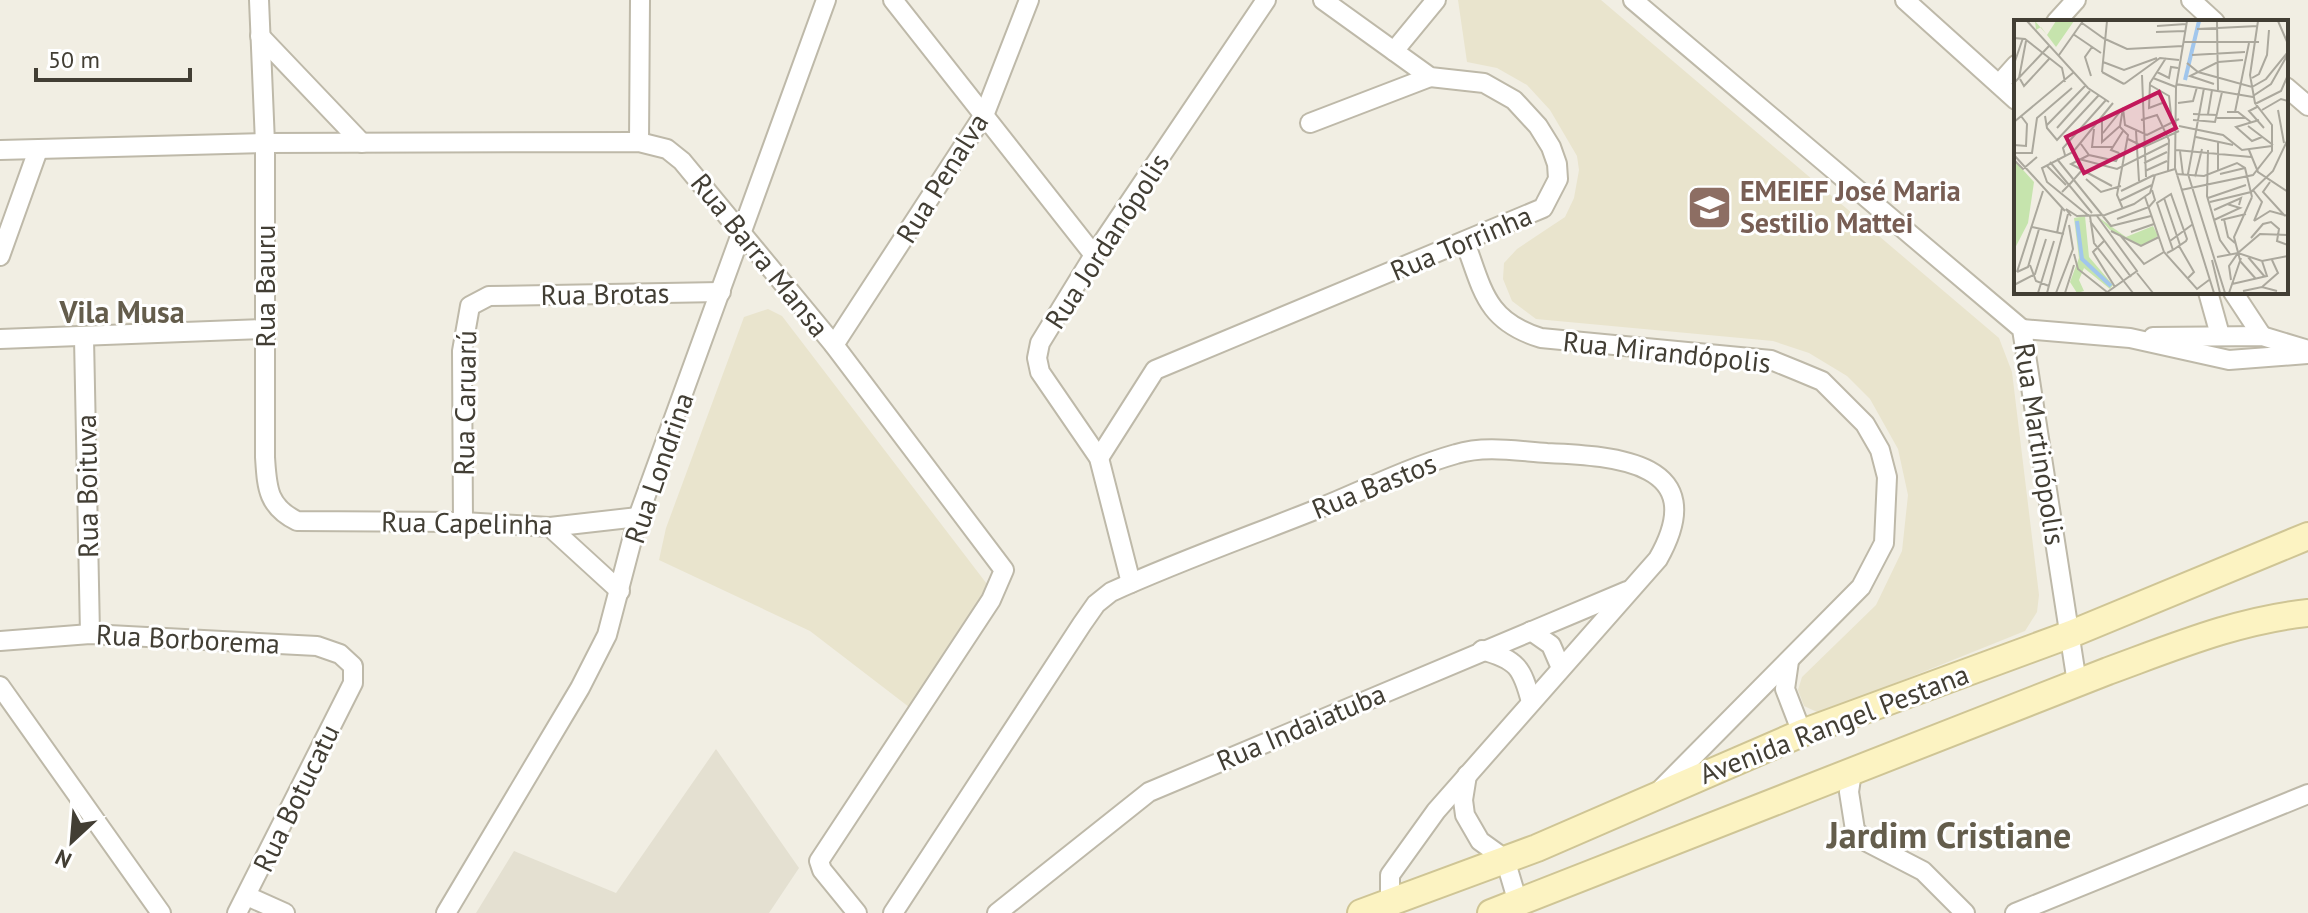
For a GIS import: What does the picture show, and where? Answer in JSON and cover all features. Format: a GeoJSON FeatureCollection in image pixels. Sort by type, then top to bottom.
{"type":"FeatureCollection","features":[{"type":"Feature","properties":{"kind":"main road","name":"Avenida Rangel Pestana"},"geometry":{"type":"LineString","coordinates":[[1361,913],[1390,908],[1802,733],[2071,634],[2308,536]]}},
{"type":"Feature","properties":{"kind":"main road","name":"Avenida Rangel Pestana"},"geometry":{"type":"LineString","coordinates":[[1491,913],[2207,635],[2271,617],[2308,613]]}},
{"type":"Feature","properties":{"kind":"street","name":"Rua Bauru"},"geometry":{"type":"LineString","coordinates":[[259,0],[265,143],[267,494],[280,513],[297,521]]}},
{"type":"Feature","properties":{"kind":"street"},"geometry":{"type":"LineString","coordinates":[[639,142],[640,0]]}},
{"type":"Feature","properties":{"kind":"street","name":"Rua Londrina"},"geometry":{"type":"LineString","coordinates":[[446,913],[580,688],[607,635],[638,517],[826,0]]}},
{"type":"Feature","properties":{"kind":"street"},"geometry":{"type":"LineString","coordinates":[[893,0],[1094,255]]}},
{"type":"Feature","properties":{"kind":"street","name":"Rua Penalva"},"geometry":{"type":"LineString","coordinates":[[834,345],[985,113],[1029,0]]}},
{"type":"Feature","properties":{"kind":"street","name":"Rua Jordanópolis"},"geometry":{"type":"LineString","coordinates":[[1131,583],[1099,458],[1040,372],[1037,358],[1040,343],[1094,255],[1266,0]]}},
{"type":"Feature","properties":{"kind":"street","name":"Rua Torrinha"},"geometry":{"type":"LineString","coordinates":[[1099,458],[1155,370],[1543,208],[1558,179],[1557,164],[1538,126],[1501,91],[1484,83],[1430,77],[1323,0]]}},
{"type":"Feature","properties":{"kind":"street"},"geometry":{"type":"LineString","coordinates":[[1394,51],[1436,0]]}},
{"type":"Feature","properties":{"kind":"street","name":"Rua Martinópolis"},"geometry":{"type":"LineString","coordinates":[[1633,0],[2022,329],[2077,683]]}},
{"type":"Feature","properties":{"kind":"street"},"geometry":{"type":"LineString","coordinates":[[1905,0],[2014,98]]}},
{"type":"Feature","properties":{"kind":"street"},"geometry":{"type":"LineString","coordinates":[[2058,20],[2076,0]]}},
{"type":"Feature","properties":{"kind":"street"},"geometry":{"type":"LineString","coordinates":[[2191,0],[2213,20]]}},
{"type":"Feature","properties":{"kind":"street"},"geometry":{"type":"LineString","coordinates":[[260,36],[362,143]]}},
{"type":"Feature","properties":{"kind":"street"},"geometry":{"type":"LineString","coordinates":[[1999,84],[2014,67]]}},
{"type":"Feature","properties":{"kind":"street"},"geometry":{"type":"LineString","coordinates":[[1310,123],[1430,77]]}},
{"type":"Feature","properties":{"kind":"street"},"geometry":{"type":"LineString","coordinates":[[2288,88],[2308,82]]}},
{"type":"Feature","properties":{"kind":"street"},"geometry":{"type":"LineString","coordinates":[[2288,89],[2308,106]]}},
{"type":"Feature","properties":{"kind":"street","name":"Rua Barra Mansa"},"geometry":{"type":"LineString","coordinates":[[0,150],[265,143],[639,142],[667,149],[682,161],[743,231],[834,345],[1004,570],[991,600],[819,861],[822,870],[857,913]]}},
{"type":"Feature","properties":{"kind":"street"},"geometry":{"type":"LineString","coordinates":[[0,256],[38,150]]}},
{"type":"Feature","properties":{"kind":"street","name":"Rua Mirandópolis"},"geometry":{"type":"LineString","coordinates":[[1465,242],[1487,301],[1497,317],[1511,327],[1541,338],[1771,360],[1822,381],[1865,424],[1880,450],[1887,477],[1884,543],[1861,587],[1655,795]]}},
{"type":"Feature","properties":{"kind":"street","name":"Rua Brotas"},"geometry":{"type":"LineString","coordinates":[[489,296],[721,292]]}},
{"type":"Feature","properties":{"kind":"street"},"geometry":{"type":"LineString","coordinates":[[2209,294],[2220,335]]}},
{"type":"Feature","properties":{"kind":"street"},"geometry":{"type":"LineString","coordinates":[[2234,294],[2262,336]]}},
{"type":"Feature","properties":{"kind":"street","name":"Rua Caruarú"},"geometry":{"type":"LineString","coordinates":[[463,522],[464,325],[470,306],[489,296]]}},
{"type":"Feature","properties":{"kind":"street"},"geometry":{"type":"LineString","coordinates":[[0,339],[265,329]]}},
{"type":"Feature","properties":{"kind":"street"},"geometry":{"type":"LineString","coordinates":[[2022,329],[2130,338],[2262,336],[2308,352]]}},
{"type":"Feature","properties":{"kind":"street","name":"Rua Boituva"},"geometry":{"type":"LineString","coordinates":[[84,338],[90,634]]}},
{"type":"Feature","properties":{"kind":"street"},"geometry":{"type":"LineString","coordinates":[[2130,338],[2229,360],[2308,352]]}},
{"type":"Feature","properties":{"kind":"street","name":"Rua Bastos"},"geometry":{"type":"LineString","coordinates":[[893,913],[1096,604],[1131,583],[1455,454],[1487,450],[1583,454],[1636,462],[1657,473],[1670,494],[1675,512],[1671,536],[1658,559],[1467,772],[1390,875],[1390,908]]}},
{"type":"Feature","properties":{"kind":"street","name":"Rua Capelinha"},"geometry":{"type":"LineString","coordinates":[[297,521],[463,522],[550,527],[638,517]]}},
{"type":"Feature","properties":{"kind":"street"},"geometry":{"type":"LineString","coordinates":[[550,527],[620,591]]}},
{"type":"Feature","properties":{"kind":"street","name":"Rua Indaiatuba"},"geometry":{"type":"LineString","coordinates":[[997,913],[1149,792],[1633,588]]}},
{"type":"Feature","properties":{"kind":"street"},"geometry":{"type":"LineString","coordinates":[[1531,631],[1551,645],[1561,668]]}},
{"type":"Feature","properties":{"kind":"street","name":"Rua Borborema"},"geometry":{"type":"LineString","coordinates":[[0,641],[90,634],[317,646],[340,654],[353,666],[353,683]]}},
{"type":"Feature","properties":{"kind":"street"},"geometry":{"type":"LineString","coordinates":[[1482,650],[1503,656],[1519,666],[1531,702]]}},
{"type":"Feature","properties":{"kind":"street"},"geometry":{"type":"LineString","coordinates":[[1789,661],[1785,689],[1802,733]]}},
{"type":"Feature","properties":{"kind":"street","name":"Rua Botucatu"},"geometry":{"type":"LineString","coordinates":[[237,913],[353,683]]}},
{"type":"Feature","properties":{"kind":"street"},"geometry":{"type":"LineString","coordinates":[[0,686],[161,913]]}},
{"type":"Feature","properties":{"kind":"street"},"geometry":{"type":"LineString","coordinates":[[1467,772],[1463,800],[1465,815],[1480,841],[1505,859],[1518,903]]}},
{"type":"Feature","properties":{"kind":"street"},"geometry":{"type":"LineString","coordinates":[[1852,772],[1849,792],[1855,830],[1867,842],[1923,871],[1965,913]]}},
{"type":"Feature","properties":{"kind":"street"},"geometry":{"type":"LineString","coordinates":[[2015,913],[2308,794]]}},
{"type":"Feature","properties":{"kind":"street"},"geometry":{"type":"LineString","coordinates":[[247,896],[285,913]]}},
{"type":"Feature","properties":{"kind":"shaded area"},"geometry":{"type":"Polygon","coordinates":[[[1458,0],[1601,0],[1999,338],[2012,372],[2039,595],[2037,612],[2025,631],[1826,711],[1817,712],[1804,706],[1798,690],[1802,677],[1876,605],[1902,551],[1908,495],[1898,449],[1870,399],[1847,376],[1809,353],[1773,341],[1536,319],[1512,301],[1503,279],[1504,263],[1517,249],[1565,217],[1574,198],[1579,170],[1577,156],[1550,110],[1527,85],[1497,68],[1467,62],[1458,0]]]}},
{"type":"Feature","properties":{"kind":"shaded area"},"geometry":{"type":"Polygon","coordinates":[[[768,309],[782,316],[990,588],[909,707],[810,631],[659,560],[666,528],[744,317],[768,309]]]}},
{"type":"Feature","properties":{"kind":"shaded area"},"geometry":{"type":"Polygon","coordinates":[[[716,749],[799,868],[769,913],[476,913],[514,851],[616,893],[716,749]]]}},
{"type":"Feature","properties":{"kind":"place","name":"EMEIEF José Maria Sestilio Mattei"},"geometry":{"type":"Point","coordinates":[1709,207]}},
{"type":"Feature","properties":{"kind":"district","name":"Vila Musa"},"geometry":{"type":"Point","coordinates":[122,313]}},
{"type":"Feature","properties":{"kind":"district","name":"Jardim Cristiane"},"geometry":{"type":"Point","coordinates":[1949,835]}}]}
